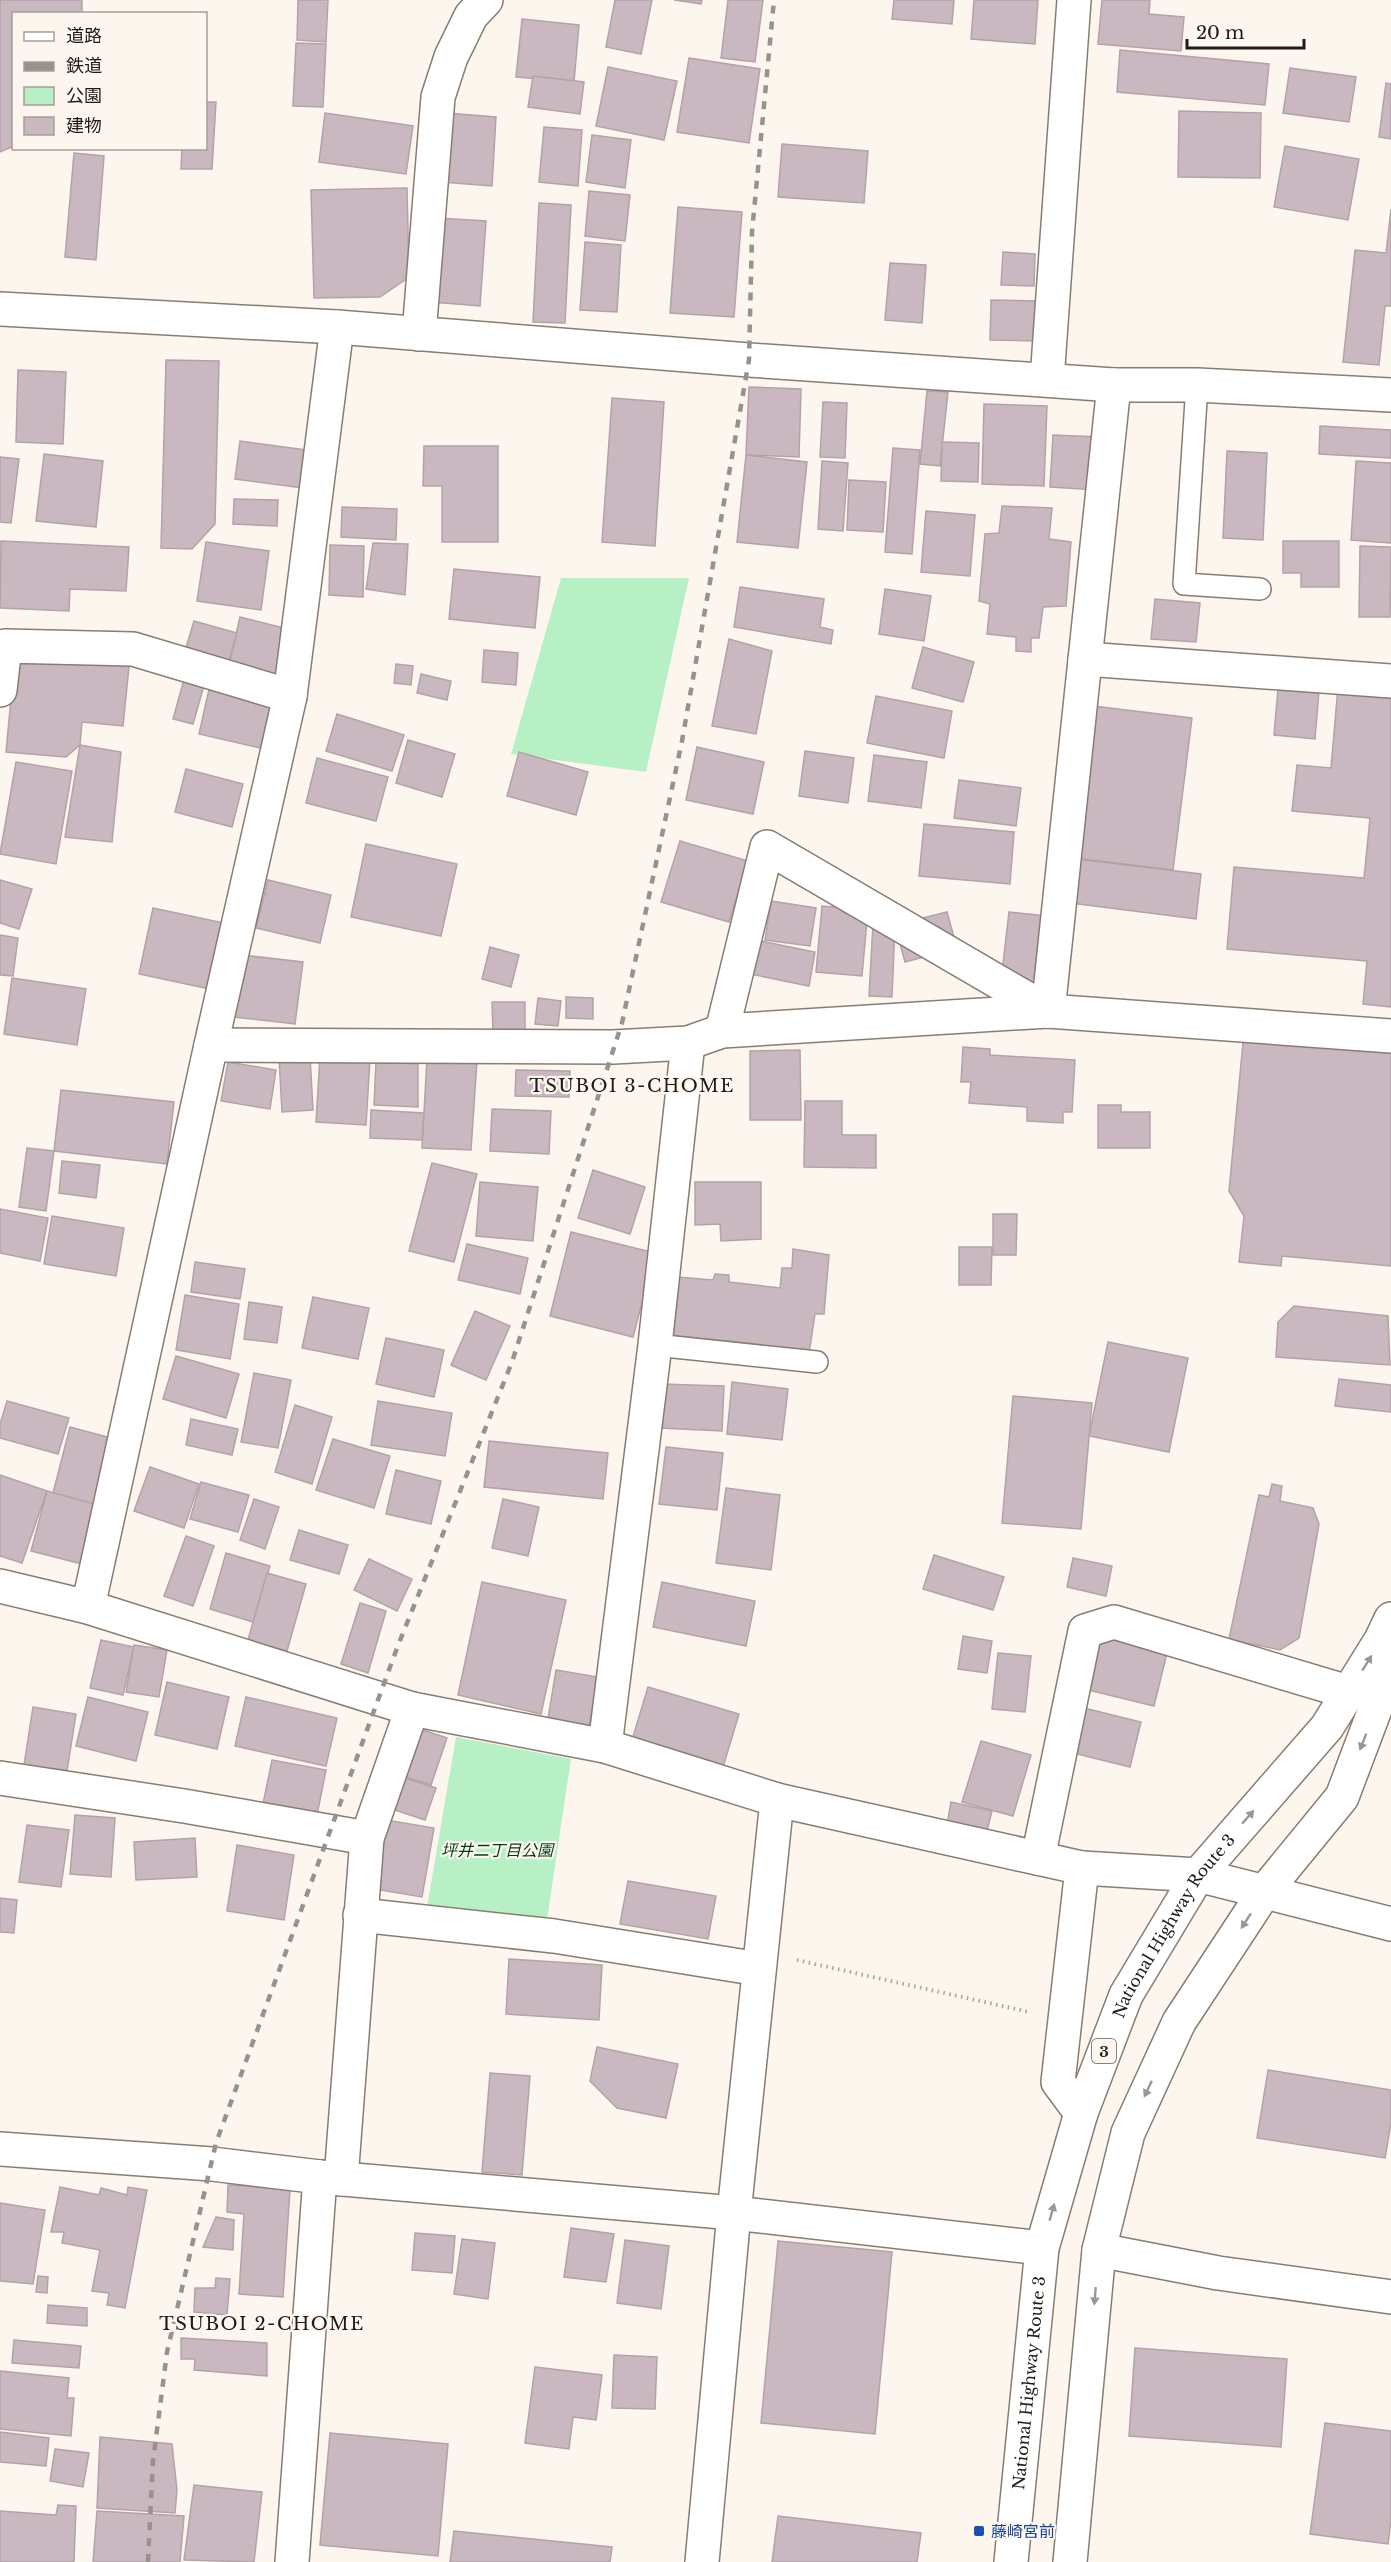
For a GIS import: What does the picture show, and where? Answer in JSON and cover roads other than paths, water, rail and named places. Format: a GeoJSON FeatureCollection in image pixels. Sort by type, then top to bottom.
{"type":"FeatureCollection","features":[{"type":"Feature","properties":{"kind":"main road"},"geometry":{"type":"LineString","coordinates":[[419,334],[438,97],[451,57],[471,16],[486,0]]}},
{"type":"Feature","properties":{"kind":"main road"},"geometry":{"type":"LineString","coordinates":[[1047,380],[1074,0]]}},
{"type":"Feature","properties":{"kind":"main road"},"geometry":{"type":"LineString","coordinates":[[0,309],[337,327],[1114,385],[1197,385],[1391,395]]}},
{"type":"Feature","properties":{"kind":"main road"},"geometry":{"type":"LineString","coordinates":[[88,1607],[211,1045],[291,696],[337,327]]}},
{"type":"Feature","properties":{"kind":"main road"},"geometry":{"type":"LineString","coordinates":[[1048,1011],[1114,385]]}},
{"type":"Feature","properties":{"kind":"main road"},"geometry":{"type":"LineString","coordinates":[[0,690],[5,645],[133,649],[291,696]]}},
{"type":"Feature","properties":{"kind":"main road"},"geometry":{"type":"LineString","coordinates":[[1085,658],[1391,681]]}},
{"type":"Feature","properties":{"kind":"main road"},"geometry":{"type":"LineString","coordinates":[[722,1031],[767,847],[1048,1011]]}},
{"type":"Feature","properties":{"kind":"main road"},"geometry":{"type":"LineString","coordinates":[[211,1045],[613,1047],[688,1043],[722,1031],[1048,1011],[1391,1036]]}},
{"type":"Feature","properties":{"kind":"main road"},"geometry":{"type":"LineString","coordinates":[[605,1746],[688,1043]]}},
{"type":"Feature","properties":{"kind":"main road"},"geometry":{"type":"LineString","coordinates":[[0,1586],[88,1607],[412,1708],[605,1746],[777,1800],[1082,1868],[1197,1875],[1391,1924]]}},
{"type":"Feature","properties":{"kind":"main road","name":"National Highway Route 3"},"geometry":{"type":"LineString","coordinates":[[1011,2562],[1042,2248],[1081,2113],[1126,1995],[1197,1875],[1327,1727],[1391,1619]]}},
{"type":"Feature","properties":{"kind":"main road"},"geometry":{"type":"LineString","coordinates":[[1038,1858],[1085,1631],[1114,1622],[1348,1692]]}},
{"type":"Feature","properties":{"kind":"main road"},"geometry":{"type":"LineString","coordinates":[[1070,2562],[1099,2250],[1128,2133],[1179,2022],[1265,1891],[1342,1797],[1391,1667]]}},
{"type":"Feature","properties":{"kind":"main road"},"geometry":{"type":"LineString","coordinates":[[292,2562],[367,1838],[412,1708]]}},
{"type":"Feature","properties":{"kind":"main road"},"geometry":{"type":"LineString","coordinates":[[0,1778],[184,1806],[367,1838]]}},
{"type":"Feature","properties":{"kind":"main road"},"geometry":{"type":"LineString","coordinates":[[702,2562],[734,2213],[777,1800]]}},
{"type":"Feature","properties":{"kind":"main road"},"geometry":{"type":"LineString","coordinates":[[1081,2113],[1058,2082],[1082,1868]]}},
{"type":"Feature","properties":{"kind":"main road"},"geometry":{"type":"LineString","coordinates":[[360,1915],[760,1961]]}},
{"type":"Feature","properties":{"kind":"main road"},"geometry":{"type":"LineString","coordinates":[[0,2149],[212,2164],[331,2178],[734,2213],[1042,2248]]}},
{"type":"Feature","properties":{"kind":"main road"},"geometry":{"type":"LineString","coordinates":[[1099,2250],[1218,2273],[1391,2297]]}},
{"type":"Feature","properties":{"kind":"lane"},"geometry":{"type":"LineString","coordinates":[[1197,385],[1184,584],[1260,590]]}},
{"type":"Feature","properties":{"kind":"lane"},"geometry":{"type":"LineString","coordinates":[[654,1345],[817,1362]]}},
{"type":"Feature","properties":{"kind":"railway"},"geometry":{"type":"LineString","coordinates":[[148,2562],[153,2461],[167,2352],[216,2143],[397,1648],[512,1362],[622,1023],[682,741],[749,360],[752,232],[774,0]]}},
{"type":"Feature","properties":{"kind":"place","name":"藤崎宮前"},"geometry":{"type":"Point","coordinates":[979,2531]}},
{"type":"Feature","properties":{"kind":"district","name":"TSUBOI 3-CHOME"},"geometry":{"type":"Point","coordinates":[632,1086]}},
{"type":"Feature","properties":{"kind":"district","name":"TSUBOI 2-CHOME"},"geometry":{"type":"Point","coordinates":[262,2324]}},
{"type":"Feature","properties":{"kind":"park label","name":"坪井二丁目公園"},"geometry":{"type":"Point","coordinates":[497,1850]}}]}
